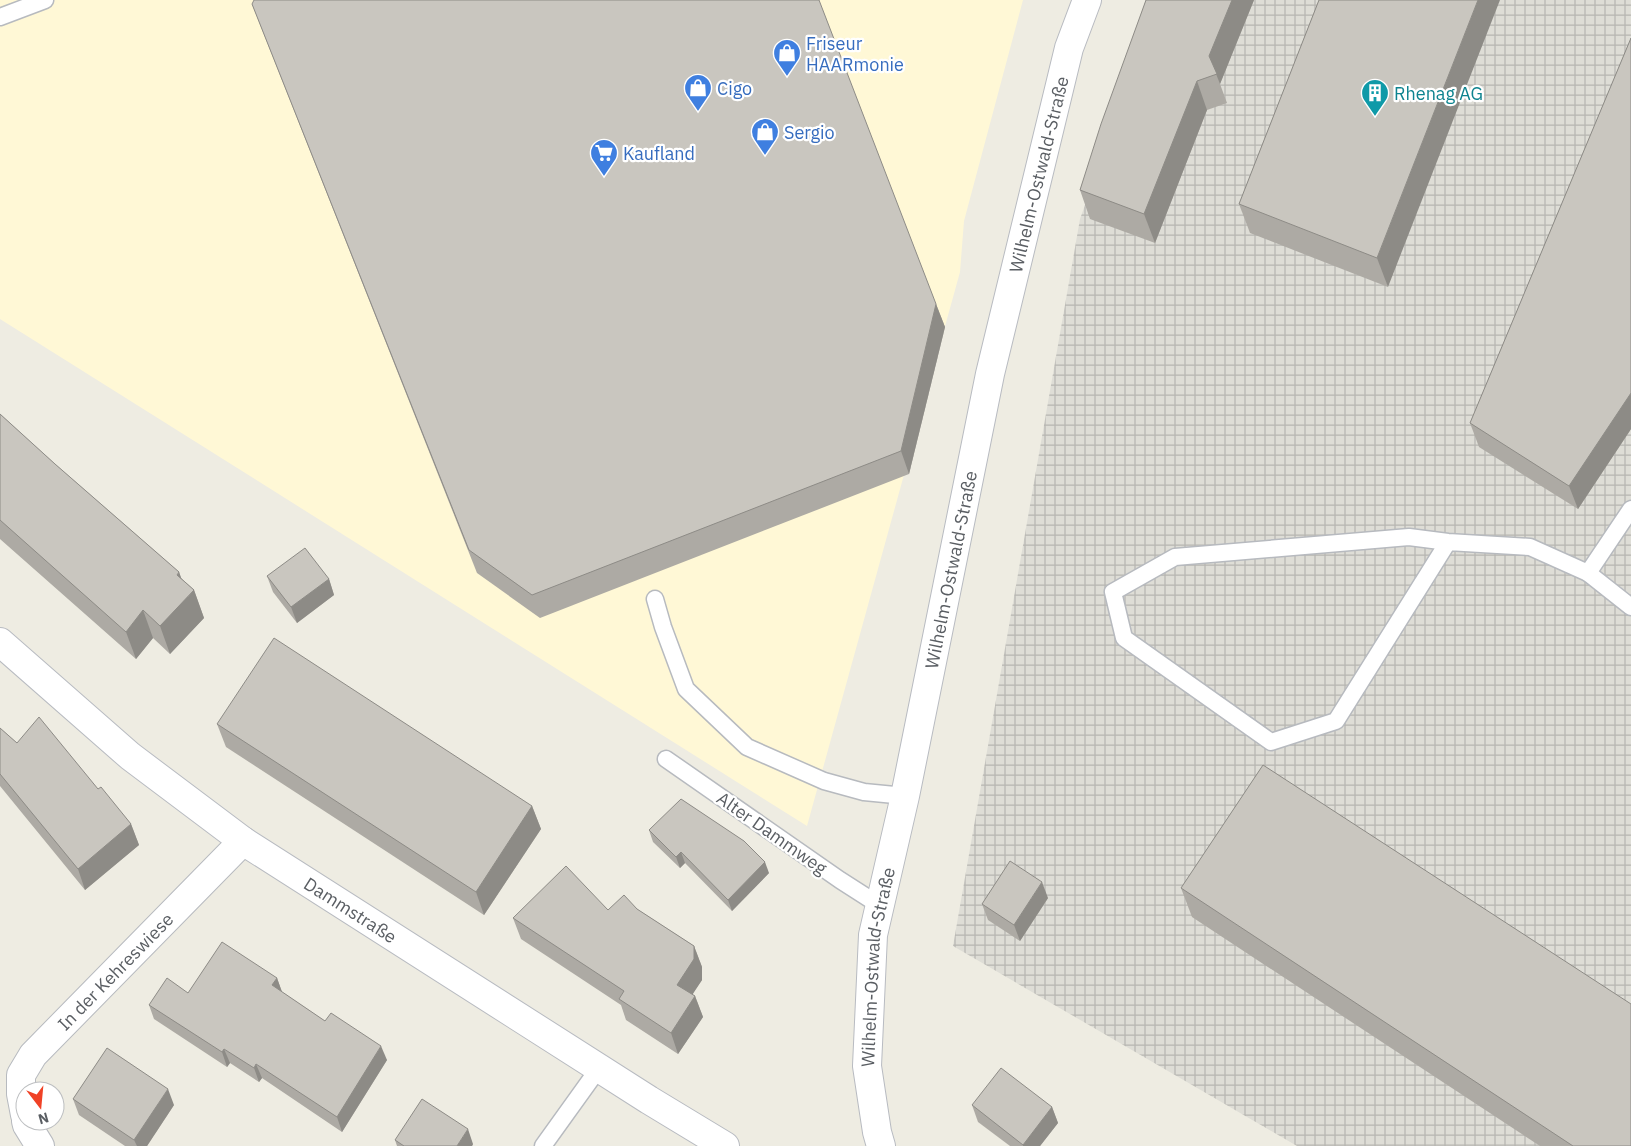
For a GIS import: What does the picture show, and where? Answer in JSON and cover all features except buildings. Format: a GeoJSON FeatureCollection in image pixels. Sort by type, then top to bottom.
{"type":"FeatureCollection","features":[{"type":"Feature","properties":{"kind":"street","name":"Wilhelm-Ostwald-Straße"},"geometry":{"type":"LineString","coordinates":[[881,1146],[877,1132],[868,1066],[873,935],[905,796],[990,374],[1069,48],[1088,0]]}},
{"type":"Feature","properties":{"kind":"street","name":"Dammstraße"},"geometry":{"type":"LineString","coordinates":[[0,642],[130,756],[243,841],[725,1146]]}},
{"type":"Feature","properties":{"kind":"street","name":"In der Kehreswiese"},"geometry":{"type":"LineString","coordinates":[[21,1081],[21,1075],[33,1055],[243,841]]}},
{"type":"Feature","properties":{"kind":"street"},"geometry":{"type":"LineString","coordinates":[[31,1131],[40,1146]]}},
{"type":"Feature","properties":{"kind":"lane"},"geometry":{"type":"LineString","coordinates":[[0,17],[45,0]]}},
{"type":"Feature","properties":{"kind":"lane"},"geometry":{"type":"LineString","coordinates":[[1588,573],[1631,509]]}},
{"type":"Feature","properties":{"kind":"lane"},"geometry":{"type":"LineString","coordinates":[[1448,542],[1336,721],[1271,742],[1124,638],[1113,592],[1175,557],[1409,537],[1448,542],[1530,547],[1588,573],[1631,607]]}},
{"type":"Feature","properties":{"kind":"lane"},"geometry":{"type":"LineString","coordinates":[[655,599],[663,627],[686,689],[747,747],[824,781],[864,792],[905,796]]}},
{"type":"Feature","properties":{"kind":"lane","name":"Alter Dammweg"},"geometry":{"type":"LineString","coordinates":[[666,759],[879,905]]}},
{"type":"Feature","properties":{"kind":"lane"},"geometry":{"type":"LineString","coordinates":[[543,1146],[599,1068]]}},
{"type":"Feature","properties":{"kind":"shaded area"},"geometry":{"type":"Polygon","coordinates":[[[0,0],[1023,0],[964,221],[960,272],[807,826],[0,319],[0,0]]]}},
{"type":"Feature","properties":{"kind":"shaded area"},"geometry":{"type":"Polygon","coordinates":[[[1158,0],[1631,0],[1631,1146],[1297,1146],[953,946],[1080,219],[1158,0]]]}},
{"type":"Feature","properties":{"kind":"place","name":"Friseur HAARmonie"},"geometry":{"type":"Point","coordinates":[787,77]}},
{"type":"Feature","properties":{"kind":"place","name":"Cigo"},"geometry":{"type":"Point","coordinates":[698,112]}},
{"type":"Feature","properties":{"kind":"place","name":"Rhenag AG"},"geometry":{"type":"Point","coordinates":[1375,117]}},
{"type":"Feature","properties":{"kind":"place","name":"Sergio"},"geometry":{"type":"Point","coordinates":[765,156]}},
{"type":"Feature","properties":{"kind":"place","name":"Kaufland"},"geometry":{"type":"Point","coordinates":[604,177]}}]}
